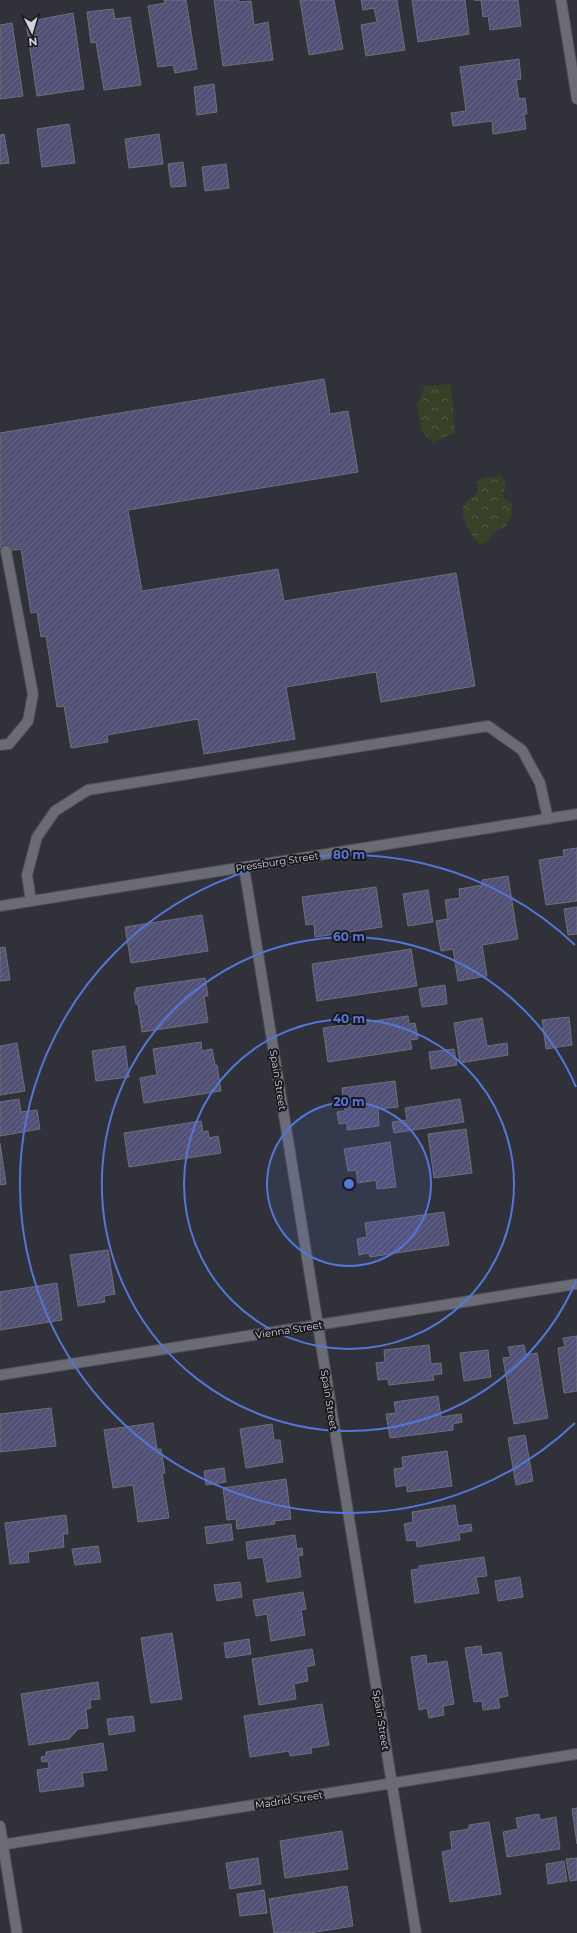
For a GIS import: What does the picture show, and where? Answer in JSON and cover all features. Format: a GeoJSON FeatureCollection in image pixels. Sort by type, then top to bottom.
{"type":"FeatureCollection","features":[{"type":"Feature","properties":{"kind":"street"},"geometry":{"type":"LineString","coordinates":[[561,0],[577,99]]}},
{"type":"Feature","properties":{"kind":"street"},"geometry":{"type":"LineString","coordinates":[[0,745],[9,744],[28,720],[33,694],[6,551]]}},
{"type":"Feature","properties":{"kind":"street"},"geometry":{"type":"LineString","coordinates":[[31,901],[27,875],[37,838],[54,811],[88,790],[480,727],[488,726],[522,750],[540,783],[548,819]]}},
{"type":"Feature","properties":{"kind":"street","name":"Pressburg Street"},"geometry":{"type":"LineString","coordinates":[[0,906],[577,814]]}},
{"type":"Feature","properties":{"kind":"street","name":"Spain Street"},"geometry":{"type":"LineString","coordinates":[[244,867],[416,1933]]}},
{"type":"Feature","properties":{"kind":"street","name":"Vienna Street"},"geometry":{"type":"LineString","coordinates":[[0,1375],[577,1284]]}},
{"type":"Feature","properties":{"kind":"street","name":"Madrid Street"},"geometry":{"type":"LineString","coordinates":[[2,1844],[577,1754]]}},
{"type":"Feature","properties":{"kind":"street"},"geometry":{"type":"LineString","coordinates":[[0,1826],[17,1933]]}},
{"type":"Feature","properties":{"kind":"green space"},"geometry":{"type":"Polygon","coordinates":[[[451,384],[455,433],[432,442],[421,431],[417,404],[425,386],[451,384]]]}},
{"type":"Feature","properties":{"kind":"green space"},"geometry":{"type":"Polygon","coordinates":[[[500,476],[506,481],[503,497],[512,504],[512,515],[506,526],[494,532],[488,541],[479,545],[473,537],[465,520],[463,514],[464,505],[466,501],[477,492],[477,482],[482,478],[500,476]]]}},
{"type":"Feature","properties":{"kind":"building"},"geometry":{"type":"Polygon","coordinates":[[[164,0],[186,0],[197,69],[175,73],[173,65],[158,67],[148,6],[165,3],[164,0]]]}},
{"type":"Feature","properties":{"kind":"building"},"geometry":{"type":"Polygon","coordinates":[[[214,0],[239,0],[239,2],[251,1],[254,25],[268,22],[273,60],[223,66],[214,0]]]}},
{"type":"Feature","properties":{"kind":"building"},"geometry":{"type":"Polygon","coordinates":[[[300,0],[334,0],[343,49],[309,55],[300,0]]]}},
{"type":"Feature","properties":{"kind":"building"},"geometry":{"type":"Polygon","coordinates":[[[361,0],[397,0],[405,50],[366,56],[361,25],[377,22],[374,8],[363,10],[361,0]]]}},
{"type":"Feature","properties":{"kind":"building"},"geometry":{"type":"Polygon","coordinates":[[[412,0],[465,0],[469,34],[418,42],[412,0]]]}},
{"type":"Feature","properties":{"kind":"building"},"geometry":{"type":"Polygon","coordinates":[[[481,0],[518,0],[521,26],[490,30],[488,16],[483,17],[481,0]]]}},
{"type":"Feature","properties":{"kind":"building"},"geometry":{"type":"Polygon","coordinates":[[[113,9],[115,19],[130,17],[141,85],[104,90],[96,42],[91,43],[87,12],[113,9]]]}},
{"type":"Feature","properties":{"kind":"building"},"geometry":{"type":"Polygon","coordinates":[[[73,13],[84,89],[37,96],[26,22],[73,13]]]}},
{"type":"Feature","properties":{"kind":"building"},"geometry":{"type":"Polygon","coordinates":[[[12,23],[23,96],[0,99],[0,25],[12,23]]]}},
{"type":"Feature","properties":{"kind":"building"},"geometry":{"type":"Polygon","coordinates":[[[519,59],[521,79],[516,80],[519,99],[525,98],[527,114],[524,114],[526,129],[493,134],[492,121],[453,126],[451,113],[466,111],[460,67],[519,59]]]}},
{"type":"Feature","properties":{"kind":"building"},"geometry":{"type":"Polygon","coordinates":[[[214,84],[217,112],[197,115],[194,87],[214,84]]]}},
{"type":"Feature","properties":{"kind":"building"},"geometry":{"type":"Polygon","coordinates":[[[69,124],[75,163],[42,167],[37,129],[69,124]]]}},
{"type":"Feature","properties":{"kind":"building"},"geometry":{"type":"Polygon","coordinates":[[[4,134],[9,163],[0,164],[0,135],[4,134]]]}},
{"type":"Feature","properties":{"kind":"building"},"geometry":{"type":"Polygon","coordinates":[[[159,134],[163,164],[129,168],[125,139],[159,134]]]}},
{"type":"Feature","properties":{"kind":"building"},"geometry":{"type":"Polygon","coordinates":[[[183,162],[186,186],[171,187],[168,164],[183,162]]]}},
{"type":"Feature","properties":{"kind":"building"},"geometry":{"type":"Polygon","coordinates":[[[226,164],[229,188],[205,191],[202,167],[226,164]]]}},
{"type":"Feature","properties":{"kind":"building"},"geometry":{"type":"Polygon","coordinates":[[[324,379],[330,414],[348,411],[358,472],[128,510],[142,591],[278,569],[284,601],[456,573],[475,686],[381,702],[376,672],[286,687],[295,739],[204,754],[198,719],[107,735],[108,742],[71,748],[64,706],[57,707],[46,636],[41,637],[37,612],[31,613],[21,549],[0,552],[0,433],[324,379]]]}},
{"type":"Feature","properties":{"kind":"building"},"geometry":{"type":"Polygon","coordinates":[[[577,848],[577,901],[546,905],[539,860],[564,856],[563,850],[577,848]]]}},
{"type":"Feature","properties":{"kind":"building"},"geometry":{"type":"Polygon","coordinates":[[[508,876],[518,939],[482,945],[487,976],[458,981],[453,949],[441,951],[436,921],[448,919],[445,900],[460,898],[459,889],[483,885],[482,880],[508,876]]]}},
{"type":"Feature","properties":{"kind":"building"},"geometry":{"type":"Polygon","coordinates":[[[376,887],[382,927],[315,937],[314,924],[306,925],[302,897],[376,887]]]}},
{"type":"Feature","properties":{"kind":"building"},"geometry":{"type":"Polygon","coordinates":[[[428,890],[433,922],[408,926],[403,894],[428,890]]]}},
{"type":"Feature","properties":{"kind":"building"},"geometry":{"type":"Polygon","coordinates":[[[577,907],[577,934],[568,935],[564,909],[577,907]]]}},
{"type":"Feature","properties":{"kind":"building"},"geometry":{"type":"Polygon","coordinates":[[[202,915],[208,951],[131,963],[125,927],[202,915]]]}},
{"type":"Feature","properties":{"kind":"building"},"geometry":{"type":"Polygon","coordinates":[[[5,947],[10,980],[0,981],[0,948],[5,947]]]}},
{"type":"Feature","properties":{"kind":"building"},"geometry":{"type":"Polygon","coordinates":[[[411,949],[417,986],[317,1001],[312,964],[411,949]]]}},
{"type":"Feature","properties":{"kind":"building"},"geometry":{"type":"Polygon","coordinates":[[[205,978],[208,996],[204,996],[208,1022],[142,1032],[138,1004],[136,1004],[134,992],[136,992],[136,988],[205,978]]]}},
{"type":"Feature","properties":{"kind":"building"},"geometry":{"type":"Polygon","coordinates":[[[445,985],[447,1004],[422,1007],[419,989],[445,985]]]}},
{"type":"Feature","properties":{"kind":"building"},"geometry":{"type":"Polygon","coordinates":[[[408,1016],[409,1024],[415,1023],[418,1039],[410,1040],[412,1049],[328,1062],[323,1028],[408,1016]]]}},
{"type":"Feature","properties":{"kind":"building"},"geometry":{"type":"Polygon","coordinates":[[[569,1017],[572,1045],[546,1049],[542,1020],[569,1017]]]}},
{"type":"Feature","properties":{"kind":"building"},"geometry":{"type":"Polygon","coordinates":[[[482,1018],[487,1046],[507,1043],[508,1055],[460,1063],[454,1023],[482,1018]]]}},
{"type":"Feature","properties":{"kind":"building"},"geometry":{"type":"Polygon","coordinates":[[[201,1042],[202,1051],[212,1049],[215,1065],[217,1065],[221,1091],[144,1103],[140,1078],[157,1075],[153,1049],[201,1042]]]}},
{"type":"Feature","properties":{"kind":"building"},"geometry":{"type":"Polygon","coordinates":[[[17,1043],[25,1091],[0,1095],[0,1046],[17,1043]]]}},
{"type":"Feature","properties":{"kind":"building"},"geometry":{"type":"Polygon","coordinates":[[[125,1046],[129,1077],[96,1081],[92,1051],[125,1046]]]}},
{"type":"Feature","properties":{"kind":"building"},"geometry":{"type":"Polygon","coordinates":[[[454,1049],[457,1065],[431,1069],[429,1052],[454,1049]]]}},
{"type":"Feature","properties":{"kind":"building"},"geometry":{"type":"Polygon","coordinates":[[[395,1081],[398,1107],[378,1109],[379,1126],[347,1130],[347,1123],[339,1124],[337,1112],[345,1111],[342,1088],[395,1081]]]}},
{"type":"Feature","properties":{"kind":"building"},"geometry":{"type":"Polygon","coordinates":[[[19,1099],[21,1112],[37,1110],[40,1129],[0,1136],[0,1102],[19,1099]]]}},
{"type":"Feature","properties":{"kind":"building"},"geometry":{"type":"Polygon","coordinates":[[[460,1099],[464,1122],[394,1133],[392,1122],[407,1120],[405,1108],[460,1099]]]}},
{"type":"Feature","properties":{"kind":"building"},"geometry":{"type":"Polygon","coordinates":[[[201,1121],[203,1132],[208,1131],[209,1138],[218,1136],[221,1153],[129,1167],[124,1133],[201,1121]]]}},
{"type":"Feature","properties":{"kind":"building"},"geometry":{"type":"Polygon","coordinates":[[[466,1129],[472,1173],[434,1178],[428,1134],[466,1129]]]}},
{"type":"Feature","properties":{"kind":"building"},"geometry":{"type":"Polygon","coordinates":[[[390,1142],[396,1187],[377,1189],[376,1180],[358,1183],[356,1170],[348,1171],[344,1149],[390,1142]]]}},
{"type":"Feature","properties":{"kind":"building"},"geometry":{"type":"Polygon","coordinates":[[[0,1143],[6,1184],[0,1185],[0,1143]]]}},
{"type":"Feature","properties":{"kind":"building"},"geometry":{"type":"Polygon","coordinates":[[[444,1212],[449,1245],[370,1257],[369,1253],[359,1255],[357,1239],[367,1237],[365,1223],[444,1212]]]}},
{"type":"Feature","properties":{"kind":"building"},"geometry":{"type":"Polygon","coordinates":[[[108,1250],[115,1294],[104,1296],[105,1302],[78,1306],[70,1255],[108,1250]]]}},
{"type":"Feature","properties":{"kind":"building"},"geometry":{"type":"Polygon","coordinates":[[[57,1283],[62,1320],[0,1330],[0,1292],[57,1283]]]}},
{"type":"Feature","properties":{"kind":"building"},"geometry":{"type":"Polygon","coordinates":[[[577,1336],[577,1391],[564,1393],[558,1348],[565,1347],[563,1338],[577,1336]]]}},
{"type":"Feature","properties":{"kind":"building"},"geometry":{"type":"Polygon","coordinates":[[[429,1345],[431,1364],[441,1363],[442,1374],[433,1375],[434,1380],[389,1385],[388,1379],[378,1380],[376,1363],[385,1362],[384,1350],[429,1345]]]}},
{"type":"Feature","properties":{"kind":"building"},"geometry":{"type":"Polygon","coordinates":[[[524,1345],[526,1355],[537,1353],[548,1418],[514,1424],[503,1358],[511,1357],[508,1347],[524,1345]]]}},
{"type":"Feature","properties":{"kind":"building"},"geometry":{"type":"Polygon","coordinates":[[[488,1350],[491,1377],[464,1381],[460,1353],[488,1350]]]}},
{"type":"Feature","properties":{"kind":"building"},"geometry":{"type":"Polygon","coordinates":[[[438,1396],[441,1417],[461,1414],[462,1422],[453,1424],[453,1430],[390,1438],[386,1414],[396,1413],[394,1402],[438,1396]]]}},
{"type":"Feature","properties":{"kind":"building"},"geometry":{"type":"Polygon","coordinates":[[[51,1408],[56,1446],[0,1452],[0,1414],[51,1408]]]}},
{"type":"Feature","properties":{"kind":"building"},"geometry":{"type":"Polygon","coordinates":[[[153,1423],[157,1449],[161,1449],[165,1473],[162,1473],[169,1518],[138,1522],[133,1485],[113,1488],[104,1430],[153,1423]]]}},
{"type":"Feature","properties":{"kind":"building"},"geometry":{"type":"Polygon","coordinates":[[[272,1424],[274,1440],[280,1440],[283,1462],[246,1468],[240,1429],[272,1424]]]}},
{"type":"Feature","properties":{"kind":"building"},"geometry":{"type":"Polygon","coordinates":[[[525,1435],[533,1481],[516,1485],[508,1438],[525,1435]]]}},
{"type":"Feature","properties":{"kind":"building"},"geometry":{"type":"Polygon","coordinates":[[[447,1451],[452,1486],[407,1492],[407,1485],[396,1487],[394,1469],[403,1468],[402,1457],[447,1451]]]}},
{"type":"Feature","properties":{"kind":"building"},"geometry":{"type":"Polygon","coordinates":[[[224,1468],[226,1482],[206,1485],[204,1471],[224,1468]]]}},
{"type":"Feature","properties":{"kind":"building"},"geometry":{"type":"Polygon","coordinates":[[[286,1479],[291,1519],[274,1521],[275,1524],[237,1529],[236,1519],[227,1520],[223,1488],[286,1479]]]}},
{"type":"Feature","properties":{"kind":"building"},"geometry":{"type":"Polygon","coordinates":[[[455,1505],[458,1526],[471,1524],[472,1531],[459,1533],[460,1540],[417,1547],[416,1540],[407,1541],[404,1524],[413,1522],[412,1512],[455,1505]]]}},
{"type":"Feature","properties":{"kind":"building"},"geometry":{"type":"Polygon","coordinates":[[[66,1515],[68,1534],[63,1534],[64,1547],[28,1552],[29,1562],[10,1564],[5,1523],[66,1515]]]}},
{"type":"Feature","properties":{"kind":"building"},"geometry":{"type":"Polygon","coordinates":[[[231,1524],[233,1540],[207,1544],[205,1527],[231,1524]]]}},
{"type":"Feature","properties":{"kind":"building"},"geometry":{"type":"Polygon","coordinates":[[[295,1535],[297,1549],[302,1548],[303,1555],[298,1556],[301,1577],[267,1582],[263,1557],[248,1559],[246,1542],[295,1535]]]}},
{"type":"Feature","properties":{"kind":"building"},"geometry":{"type":"Polygon","coordinates":[[[98,1546],[101,1562],[75,1565],[72,1549],[98,1546]]]}},
{"type":"Feature","properties":{"kind":"building"},"geometry":{"type":"Polygon","coordinates":[[[484,1557],[487,1576],[476,1577],[479,1593],[415,1603],[411,1570],[419,1569],[419,1566],[484,1557]]]}},
{"type":"Feature","properties":{"kind":"building"},"geometry":{"type":"Polygon","coordinates":[[[520,1577],[523,1597],[498,1601],[495,1581],[520,1577]]]}},
{"type":"Feature","properties":{"kind":"building"},"geometry":{"type":"Polygon","coordinates":[[[240,1582],[242,1597],[217,1601],[214,1585],[240,1582]]]}},
{"type":"Feature","properties":{"kind":"building"},"geometry":{"type":"Polygon","coordinates":[[[303,1592],[306,1609],[301,1610],[305,1635],[271,1641],[267,1614],[256,1616],[253,1600],[303,1592]]]}},
{"type":"Feature","properties":{"kind":"building"},"geometry":{"type":"Polygon","coordinates":[[[172,1633],[182,1699],[151,1703],[141,1638],[172,1633]]]}},
{"type":"Feature","properties":{"kind":"building"},"geometry":{"type":"Polygon","coordinates":[[[249,1639],[251,1654],[226,1658],[224,1643],[249,1639]]]}},
{"type":"Feature","properties":{"kind":"building"},"geometry":{"type":"Polygon","coordinates":[[[481,1646],[482,1655],[501,1652],[508,1696],[498,1698],[500,1708],[483,1710],[482,1701],[474,1702],[465,1648],[481,1646]]]}},
{"type":"Feature","properties":{"kind":"building"},"geometry":{"type":"Polygon","coordinates":[[[312,1649],[315,1665],[306,1667],[308,1681],[294,1684],[296,1699],[259,1705],[252,1659],[312,1649]]]}},
{"type":"Feature","properties":{"kind":"building"},"geometry":{"type":"Polygon","coordinates":[[[426,1655],[427,1664],[447,1661],[454,1704],[443,1706],[444,1715],[429,1718],[427,1708],[419,1710],[411,1657],[426,1655]]]}},
{"type":"Feature","properties":{"kind":"building"},"geometry":{"type":"Polygon","coordinates":[[[98,1682],[100,1699],[90,1700],[91,1708],[86,1709],[88,1728],[78,1729],[69,1739],[29,1745],[21,1694],[98,1682]]]}},
{"type":"Feature","properties":{"kind":"building"},"geometry":{"type":"Polygon","coordinates":[[[322,1704],[329,1745],[311,1748],[312,1753],[290,1756],[289,1751],[250,1757],[244,1716],[322,1704]]]}},
{"type":"Feature","properties":{"kind":"building"},"geometry":{"type":"Polygon","coordinates":[[[133,1716],[135,1731],[109,1735],[107,1719],[133,1716]]]}},
{"type":"Feature","properties":{"kind":"building"},"geometry":{"type":"Polygon","coordinates":[[[103,1743],[107,1770],[82,1773],[84,1786],[40,1792],[37,1770],[49,1768],[48,1761],[42,1762],[41,1757],[46,1756],[46,1752],[103,1743]]]}},
{"type":"Feature","properties":{"kind":"building"},"geometry":{"type":"Polygon","coordinates":[[[577,1808],[577,1844],[572,1809],[577,1808]]]}},
{"type":"Feature","properties":{"kind":"building"},"geometry":{"type":"Polygon","coordinates":[[[539,1814],[540,1820],[556,1817],[560,1849],[507,1857],[503,1832],[518,1829],[516,1818],[539,1814]]]}},
{"type":"Feature","properties":{"kind":"building"},"geometry":{"type":"Polygon","coordinates":[[[489,1822],[501,1894],[450,1902],[442,1852],[452,1850],[450,1832],[469,1829],[469,1825],[489,1822]]]}},
{"type":"Feature","properties":{"kind":"building"},"geometry":{"type":"Polygon","coordinates":[[[342,1831],[348,1869],[285,1878],[280,1841],[342,1831]]]}},
{"type":"Feature","properties":{"kind":"building"},"geometry":{"type":"Polygon","coordinates":[[[258,1858],[261,1884],[230,1889],[226,1863],[258,1858]]]}},
{"type":"Feature","properties":{"kind":"building"},"geometry":{"type":"Polygon","coordinates":[[[577,1858],[577,1880],[570,1881],[566,1859],[577,1858]]]}},
{"type":"Feature","properties":{"kind":"building"},"geometry":{"type":"Polygon","coordinates":[[[564,1861],[567,1881],[548,1884],[546,1864],[564,1861]]]}},
{"type":"Feature","properties":{"kind":"building"},"geometry":{"type":"Polygon","coordinates":[[[347,1886],[353,1926],[310,1933],[274,1933],[269,1899],[347,1886]]]}},
{"type":"Feature","properties":{"kind":"building"},"geometry":{"type":"Polygon","coordinates":[[[264,1890],[267,1913],[240,1916],[237,1894],[264,1890]]]}}]}
